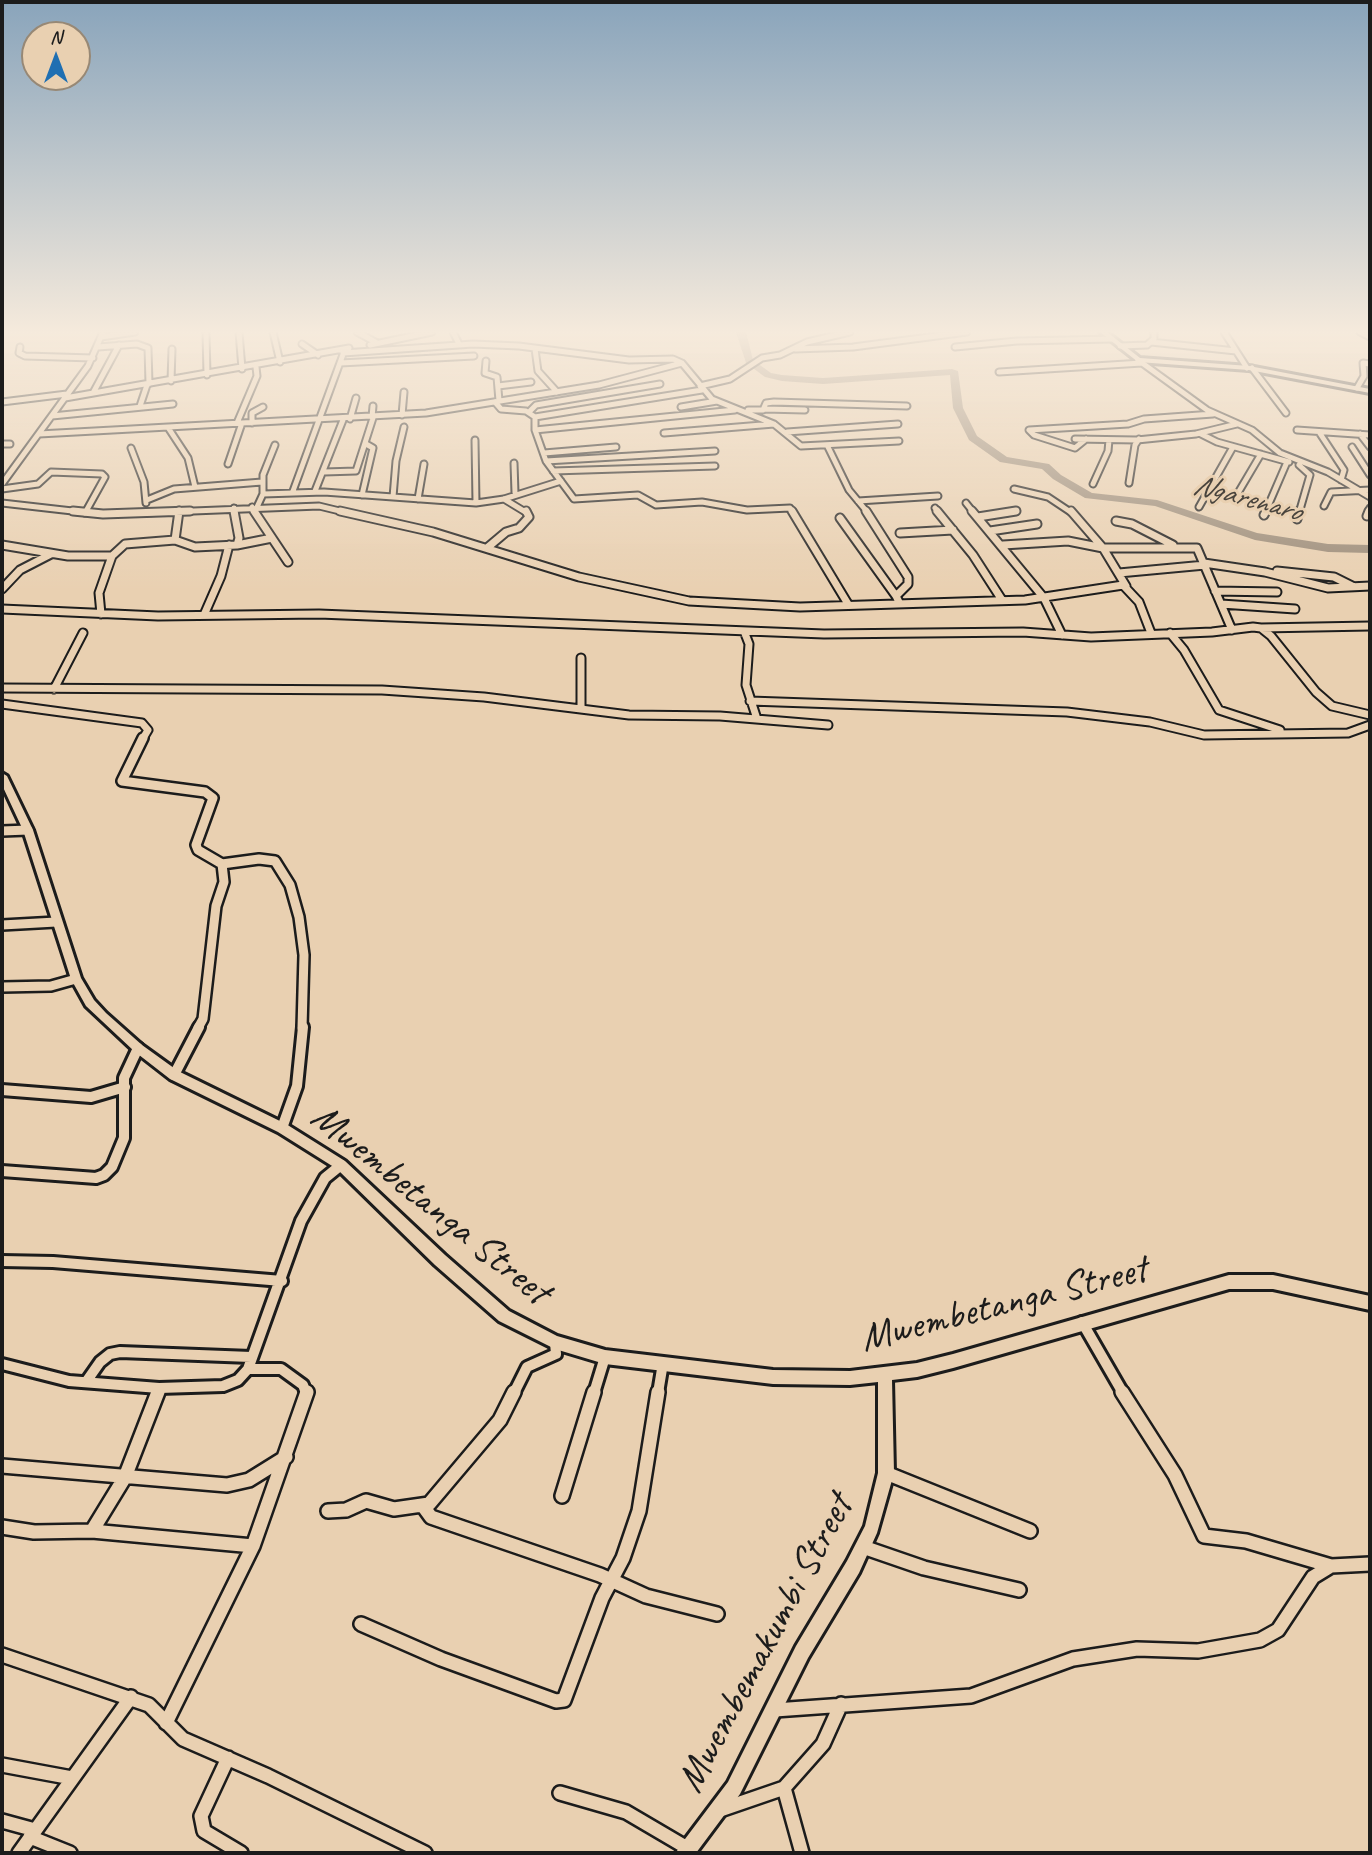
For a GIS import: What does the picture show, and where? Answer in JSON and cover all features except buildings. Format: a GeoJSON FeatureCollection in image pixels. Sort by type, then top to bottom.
{"type":"FeatureCollection","features":[{"type":"Feature","properties":{"kind":"street"},"geometry":{"type":"LineString","coordinates":[[2,484],[13,464],[50,419]]}},
{"type":"Feature","properties":{"kind":"street"},"geometry":{"type":"LineString","coordinates":[[228,464],[242,419]]}},
{"type":"Feature","properties":{"kind":"street"},"geometry":{"type":"LineString","coordinates":[[252,419],[252,423]]}},
{"type":"Feature","properties":{"kind":"street"},"geometry":{"type":"LineString","coordinates":[[315,491],[346,419]]}},
{"type":"Feature","properties":{"kind":"street"},"geometry":{"type":"LineString","coordinates":[[39,433],[352,419]]}},
{"type":"Feature","properties":{"kind":"street"},"geometry":{"type":"LineString","coordinates":[[324,472],[356,471],[372,419]]}},
{"type":"Feature","properties":{"kind":"street"},"geometry":{"type":"LineString","coordinates":[[535,419],[535,430],[546,461],[576,499],[638,495],[656,505],[702,502],[747,510],[786,507],[808,536],[848,604]]}},
{"type":"Feature","properties":{"kind":"street"},"geometry":{"type":"LineString","coordinates":[[535,430],[652,419]]}},
{"type":"Feature","properties":{"kind":"street"},"geometry":{"type":"LineString","coordinates":[[760,419],[787,432],[802,446],[828,447],[899,441]]}},
{"type":"Feature","properties":{"kind":"street"},"geometry":{"type":"LineString","coordinates":[[1086,439],[1075,448],[1034,435],[1029,430],[1128,424],[1150,419]]}},
{"type":"Feature","properties":{"kind":"street"},"geometry":{"type":"LineString","coordinates":[[1224,419],[1256,433],[1280,453],[1342,480],[1370,497]]}},
{"type":"Feature","properties":{"kind":"street"},"geometry":{"type":"LineString","coordinates":[[293,491],[320,421]]}},
{"type":"Feature","properties":{"kind":"street"},"geometry":{"type":"LineString","coordinates":[[664,433],[774,424]]}},
{"type":"Feature","properties":{"kind":"street"},"geometry":{"type":"LineString","coordinates":[[787,432],[898,424]]}},
{"type":"Feature","properties":{"kind":"street"},"geometry":{"type":"LineString","coordinates":[[1075,439],[1139,439],[1201,433],[1237,424]]}},
{"type":"Feature","properties":{"kind":"street"},"geometry":{"type":"LineString","coordinates":[[393,497],[396,461],[404,427]]}},
{"type":"Feature","properties":{"kind":"street"},"geometry":{"type":"LineString","coordinates":[[169,429],[188,458],[195,487]]}},
{"type":"Feature","properties":{"kind":"street"},"geometry":{"type":"LineString","coordinates":[[1297,430],[1370,435]]}},
{"type":"Feature","properties":{"kind":"street"},"geometry":{"type":"LineString","coordinates":[[1318,432],[1344,470],[1342,480]]}},
{"type":"Feature","properties":{"kind":"street"},"geometry":{"type":"LineString","coordinates":[[1201,433],[1233,447],[1314,467]]}},
{"type":"Feature","properties":{"kind":"street"},"geometry":{"type":"LineString","coordinates":[[1360,433],[1370,447]]}},
{"type":"Feature","properties":{"kind":"street"},"geometry":{"type":"LineString","coordinates":[[1129,483],[1135,445],[1139,439]]}},
{"type":"Feature","properties":{"kind":"street"},"geometry":{"type":"LineString","coordinates":[[475,440],[476,503]]}},
{"type":"Feature","properties":{"kind":"street"},"geometry":{"type":"LineString","coordinates":[[1093,485],[1108,451],[1109,440]]}},
{"type":"Feature","properties":{"kind":"street"},"geometry":{"type":"LineString","coordinates":[[2,444],[10,444]]}},
{"type":"Feature","properties":{"kind":"street"},"geometry":{"type":"LineString","coordinates":[[255,507],[263,494],[262,482],[275,444]]}},
{"type":"Feature","properties":{"kind":"street"},"geometry":{"type":"LineString","coordinates":[[362,495],[373,448],[366,444]]}},
{"type":"Feature","properties":{"kind":"street"},"geometry":{"type":"LineString","coordinates":[[544,453],[615,447]]}},
{"type":"Feature","properties":{"kind":"street"},"geometry":{"type":"LineString","coordinates":[[828,447],[849,490],[887,538],[908,577],[908,584],[898,599]]}},
{"type":"Feature","properties":{"kind":"street"},"geometry":{"type":"LineString","coordinates":[[1199,507],[1233,447]]}},
{"type":"Feature","properties":{"kind":"street"},"geometry":{"type":"LineString","coordinates":[[1352,447],[1370,475]]}},
{"type":"Feature","properties":{"kind":"street"},"geometry":{"type":"LineString","coordinates":[[131,448],[144,482],[144,513]]}},
{"type":"Feature","properties":{"kind":"street"},"geometry":{"type":"LineString","coordinates":[[546,461],[715,451]]}},
{"type":"Feature","properties":{"kind":"street"},"geometry":{"type":"LineString","coordinates":[[1235,498],[1261,454]]}},
{"type":"Feature","properties":{"kind":"street"},"geometry":{"type":"LineString","coordinates":[[1264,515],[1287,462]]}},
{"type":"Feature","properties":{"kind":"street"},"geometry":{"type":"LineString","coordinates":[[514,463],[515,493]]}},
{"type":"Feature","properties":{"kind":"street"},"geometry":{"type":"LineString","coordinates":[[418,499],[424,464]]}},
{"type":"Feature","properties":{"kind":"street"},"geometry":{"type":"LineString","coordinates":[[1297,519],[1310,475],[1298,464]]}},
{"type":"Feature","properties":{"kind":"street"},"geometry":{"type":"LineString","coordinates":[[553,471],[715,466]]}},
{"type":"Feature","properties":{"kind":"street"},"geometry":{"type":"LineString","coordinates":[[2,489],[38,484],[51,472],[102,474],[105,477],[86,513]]}},
{"type":"Feature","properties":{"kind":"street"},"geometry":{"type":"LineString","coordinates":[[263,494],[315,491],[476,503],[505,499],[515,493],[561,481]]}},
{"type":"Feature","properties":{"kind":"street"},"geometry":{"type":"LineString","coordinates":[[146,500],[167,490],[262,482]]}},
{"type":"Feature","properties":{"kind":"street"},"geometry":{"type":"LineString","coordinates":[[1014,489],[1048,497],[1070,510],[1103,548],[1139,602],[1151,633]]}},
{"type":"Feature","properties":{"kind":"street"},"geometry":{"type":"LineString","coordinates":[[1324,506],[1331,492],[1370,490]]}},
{"type":"Feature","properties":{"kind":"street"},"geometry":{"type":"LineString","coordinates":[[858,500],[938,496]]}},
{"type":"Feature","properties":{"kind":"street"},"geometry":{"type":"LineString","coordinates":[[487,548],[506,532],[519,528],[529,517],[526,511],[505,499]]}},
{"type":"Feature","properties":{"kind":"street"},"geometry":{"type":"LineString","coordinates":[[2,503],[86,513],[255,507],[331,508],[433,531],[579,577],[689,601],[772,607],[898,599],[1002,600],[1044,598],[1109,585],[1126,586]]}},
{"type":"Feature","properties":{"kind":"street"},"geometry":{"type":"LineString","coordinates":[[966,503],[1044,598],[1062,635]]}},
{"type":"Feature","properties":{"kind":"street"},"geometry":{"type":"LineString","coordinates":[[255,507],[288,562]]}},
{"type":"Feature","properties":{"kind":"street"},"geometry":{"type":"LineString","coordinates":[[234,508],[239,538],[237,545]]}},
{"type":"Feature","properties":{"kind":"street"},"geometry":{"type":"LineString","coordinates":[[935,508],[1002,600]]}},
{"type":"Feature","properties":{"kind":"street"},"geometry":{"type":"LineString","coordinates":[[1367,516],[1370,508]]}},
{"type":"Feature","properties":{"kind":"street"},"geometry":{"type":"LineString","coordinates":[[175,540],[179,511]]}},
{"type":"Feature","properties":{"kind":"street"},"geometry":{"type":"LineString","coordinates":[[978,517],[1016,511]]}},
{"type":"Feature","properties":{"kind":"street"},"geometry":{"type":"LineString","coordinates":[[839,518],[898,599]]}},
{"type":"Feature","properties":{"kind":"street"},"geometry":{"type":"LineString","coordinates":[[1116,521],[1132,524],[1174,546]]}},
{"type":"Feature","properties":{"kind":"street"},"geometry":{"type":"LineString","coordinates":[[990,531],[1037,524]]}},
{"type":"Feature","properties":{"kind":"street"},"geometry":{"type":"LineString","coordinates":[[900,533],[953,530]]}},
{"type":"Feature","properties":{"kind":"street"},"geometry":{"type":"LineString","coordinates":[[101,614],[99,593],[112,556],[125,544],[175,540],[190,547],[237,545],[272,538]]}},
{"type":"Feature","properties":{"kind":"street"},"geometry":{"type":"LineString","coordinates":[[1003,545],[1068,541],[1103,548],[1197,548],[1232,629]]}},
{"type":"Feature","properties":{"kind":"street"},"geometry":{"type":"LineString","coordinates":[[2,545],[53,553],[112,556]]}},
{"type":"Feature","properties":{"kind":"street"},"geometry":{"type":"LineString","coordinates":[[204,615],[221,576],[229,545]]}},
{"type":"Feature","properties":{"kind":"street"},"geometry":{"type":"LineString","coordinates":[[2,589],[20,570],[53,553]]}},
{"type":"Feature","properties":{"kind":"street"},"geometry":{"type":"LineString","coordinates":[[1119,573],[1205,564],[1265,572],[1321,587],[1370,586]]}},
{"type":"Feature","properties":{"kind":"street"},"geometry":{"type":"LineString","coordinates":[[1265,572],[1285,570],[1334,577],[1353,587]]}},
{"type":"Feature","properties":{"kind":"street"},"geometry":{"type":"LineString","coordinates":[[1215,591],[1277,592]]}},
{"type":"Feature","properties":{"kind":"street"},"geometry":{"type":"LineString","coordinates":[[1221,604],[1295,609]]}},
{"type":"Feature","properties":{"kind":"street"},"geometry":{"type":"LineString","coordinates":[[2,609],[101,614],[320,614],[744,631],[1062,635],[1370,626]]}},
{"type":"Feature","properties":{"kind":"street"},"geometry":{"type":"LineString","coordinates":[[1261,628],[1278,643],[1325,701],[1339,709],[1370,715]]}},
{"type":"Feature","properties":{"kind":"street"},"geometry":{"type":"LineString","coordinates":[[744,631],[749,644],[745,672],[750,701],[757,719]]}},
{"type":"Feature","properties":{"kind":"street"},"geometry":{"type":"LineString","coordinates":[[54,689],[76,654],[83,633]]}},
{"type":"Feature","properties":{"kind":"street"},"geometry":{"type":"LineString","coordinates":[[1170,633],[1184,650],[1219,710],[1286,732]]}},
{"type":"Feature","properties":{"kind":"street"},"geometry":{"type":"LineString","coordinates":[[581,658],[581,708]]}},
{"type":"Feature","properties":{"kind":"street"},"geometry":{"type":"LineString","coordinates":[[2,688],[382,690],[484,697],[629,715],[757,719],[828,725]]}},
{"type":"Feature","properties":{"kind":"street"},"geometry":{"type":"LineString","coordinates":[[750,701],[1067,712],[1150,722],[1204,735],[1348,733],[1370,725]]}},
{"type":"Feature","properties":{"kind":"street"},"geometry":{"type":"LineString","coordinates":[[2,704],[142,723],[146,726],[145,737],[122,781],[210,794],[212,804],[196,845],[198,850],[222,864],[259,859],[275,862],[290,885],[299,916],[304,955],[300,1052],[294,1100],[282,1128]]}},
{"type":"Feature","properties":{"kind":"street","name":"Mwembetanga Street"},"geometry":{"type":"LineString","coordinates":[[2,776],[8,797],[28,830],[76,979],[90,1003],[138,1048],[174,1075],[282,1128],[341,1165],[440,1260],[504,1316],[555,1342],[605,1357],[773,1377],[849,1378],[953,1361],[1229,1282],[1273,1282],[1370,1304]]}},
{"type":"Feature","properties":{"kind":"street"},"geometry":{"type":"LineString","coordinates":[[2,831],[28,830]]}},
{"type":"Feature","properties":{"kind":"street"},"geometry":{"type":"LineString","coordinates":[[174,1075],[200,1029],[205,1010],[216,906],[224,881],[222,864]]}},
{"type":"Feature","properties":{"kind":"street"},"geometry":{"type":"LineString","coordinates":[[3,926],[56,922]]}},
{"type":"Feature","properties":{"kind":"street"},"geometry":{"type":"LineString","coordinates":[[2,987],[51,986],[76,979]]}},
{"type":"Feature","properties":{"kind":"street"},"geometry":{"type":"LineString","coordinates":[[2,1171],[96,1178],[104,1175],[112,1167],[124,1138],[128,1064],[138,1048]]}},
{"type":"Feature","properties":{"kind":"street"},"geometry":{"type":"LineString","coordinates":[[2,1090],[91,1097],[125,1087]]}},
{"type":"Feature","properties":{"kind":"street"},"geometry":{"type":"LineString","coordinates":[[2,1364],[53,1378],[159,1388],[223,1386],[238,1380],[249,1363],[282,1280],[301,1221],[331,1171],[341,1165]]}},
{"type":"Feature","properties":{"kind":"street"},"geometry":{"type":"LineString","coordinates":[[2,1261],[53,1262],[282,1280]]}},
{"type":"Feature","properties":{"kind":"street"},"geometry":{"type":"LineString","coordinates":[[1082,1322],[1136,1416],[1175,1475],[1204,1536],[1246,1541],[1331,1566],[1370,1564]]}},
{"type":"Feature","properties":{"kind":"street"},"geometry":{"type":"LineString","coordinates":[[328,1511],[346,1510],[366,1501],[394,1509],[423,1506],[437,1497],[500,1420],[527,1367],[556,1354],[555,1342]]}},
{"type":"Feature","properties":{"kind":"street"},"geometry":{"type":"LineString","coordinates":[[86,1382],[100,1362],[110,1354],[120,1352],[249,1363],[281,1369],[296,1377],[307,1391],[253,1546],[166,1723]]}},
{"type":"Feature","properties":{"kind":"street"},"geometry":{"type":"LineString","coordinates":[[562,1496],[605,1357]]}},
{"type":"Feature","properties":{"kind":"street"},"geometry":{"type":"LineString","coordinates":[[361,1624],[441,1659],[556,1701],[564,1700],[623,1559],[639,1511],[663,1363]]}},
{"type":"Feature","properties":{"kind":"street","name":"Mwembemakumbi Street"},"geometry":{"type":"LineString","coordinates":[[691,1850],[734,1788],[802,1652],[863,1547],[879,1508],[886,1474],[885,1374]]}},
{"type":"Feature","properties":{"kind":"street"},"geometry":{"type":"LineString","coordinates":[[92,1531],[125,1478],[159,1388]]}},
{"type":"Feature","properties":{"kind":"street"},"geometry":{"type":"LineString","coordinates":[[2,1466],[227,1485],[249,1480],[286,1457]]}},
{"type":"Feature","properties":{"kind":"street"},"geometry":{"type":"LineString","coordinates":[[886,1474],[1030,1531]]}},
{"type":"Feature","properties":{"kind":"street"},"geometry":{"type":"LineString","coordinates":[[423,1506],[431,1517],[612,1580],[646,1596],[717,1614]]}},
{"type":"Feature","properties":{"kind":"street"},"geometry":{"type":"LineString","coordinates":[[2,1527],[34,1532],[92,1531],[253,1546]]}},
{"type":"Feature","properties":{"kind":"street"},"geometry":{"type":"LineString","coordinates":[[863,1547],[924,1568],[1019,1590]]}},
{"type":"Feature","properties":{"kind":"street"},"geometry":{"type":"LineString","coordinates":[[775,1710],[971,1696],[1073,1659],[1137,1649],[1198,1651],[1260,1640],[1278,1630],[1313,1577],[1331,1566]]}},
{"type":"Feature","properties":{"kind":"street"},"geometry":{"type":"LineString","coordinates":[[2,1655],[131,1696],[149,1706],[183,1739],[425,1853]]}},
{"type":"Feature","properties":{"kind":"street"},"geometry":{"type":"LineString","coordinates":[[19,1853],[131,1696]]}},
{"type":"Feature","properties":{"kind":"street"},"geometry":{"type":"LineString","coordinates":[[719,1811],[784,1787],[805,1768],[823,1744],[841,1704]]}},
{"type":"Feature","properties":{"kind":"street"},"geometry":{"type":"LineString","coordinates":[[228,1758],[201,1816],[204,1831],[241,1853]]}},
{"type":"Feature","properties":{"kind":"street"},"geometry":{"type":"LineString","coordinates":[[2,1765],[72,1778]]}},
{"type":"Feature","properties":{"kind":"street"},"geometry":{"type":"LineString","coordinates":[[784,1787],[802,1853]]}},
{"type":"Feature","properties":{"kind":"street"},"geometry":{"type":"LineString","coordinates":[[560,1793],[626,1812],[691,1850]]}},
{"type":"Feature","properties":{"kind":"street"},"geometry":{"type":"LineString","coordinates":[[2,1821],[33,1833],[71,1853]]}},
{"type":"Feature","properties":{"kind":"waterway","name":"Ngarenaro"},"geometry":{"type":"LineString","coordinates":[[963,419],[973,438],[1004,460],[1045,466],[1057,477],[1089,496],[1157,503],[1255,536],[1328,548],[1370,549]]}}]}
